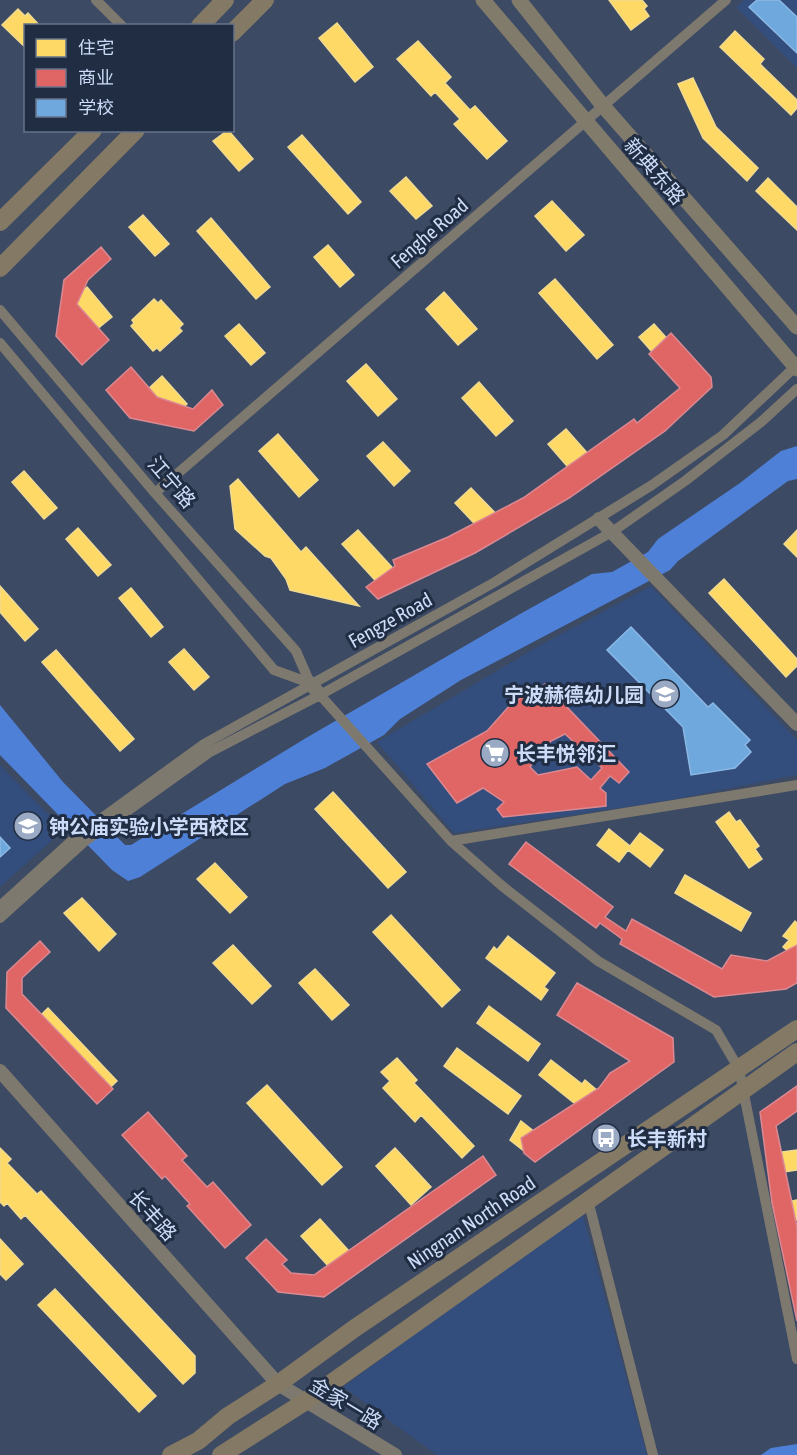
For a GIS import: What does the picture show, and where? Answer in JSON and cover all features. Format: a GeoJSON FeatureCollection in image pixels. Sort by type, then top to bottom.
{"type":"FeatureCollection","features":[{"type":"Feature","properties":{"kind":"main road"},"geometry":{"type":"LineString","coordinates":[[202,24],[225,0]]}},
{"type":"Feature","properties":{"kind":"main road"},"geometry":{"type":"LineString","coordinates":[[234,31],[265,0]]}},
{"type":"Feature","properties":{"kind":"main road","name":"新典东路"},"geometry":{"type":"LineString","coordinates":[[483,0],[796,367]]}},
{"type":"Feature","properties":{"kind":"main road","name":"新典东路"},"geometry":{"type":"LineString","coordinates":[[519,0],[604,106],[797,327]]}},
{"type":"Feature","properties":{"kind":"main road"},"geometry":{"type":"LineString","coordinates":[[0,222],[91,132]]}},
{"type":"Feature","properties":{"kind":"main road"},"geometry":{"type":"LineString","coordinates":[[0,268],[134,132]]}},
{"type":"Feature","properties":{"kind":"main road","name":"Ningnan North Road"},"geometry":{"type":"LineString","coordinates":[[171,1455],[198,1441],[228,1416],[278,1384],[354,1328],[797,1029]]}},
{"type":"Feature","properties":{"kind":"main road"},"geometry":{"type":"LineString","coordinates":[[221,1455],[306,1401],[797,1052]]}},
{"type":"Feature","properties":{"kind":"street"},"geometry":{"type":"LineString","coordinates":[[96,0],[120,24]]}},
{"type":"Feature","properties":{"kind":"street","name":"Fenghe Road"},"geometry":{"type":"LineString","coordinates":[[154,493],[726,0]]}},
{"type":"Feature","properties":{"kind":"street","name":"江宁路"},"geometry":{"type":"LineString","coordinates":[[0,310],[154,493],[296,651],[314,688]]}},
{"type":"Feature","properties":{"kind":"street"},"geometry":{"type":"LineString","coordinates":[[0,344],[274,670],[314,688],[451,841],[501,885],[598,961],[716,1030],[739,1069],[797,1359]]}},
{"type":"Feature","properties":{"kind":"street","name":"Fengze Road"},"geometry":{"type":"LineString","coordinates":[[0,918],[81,839],[113,820],[210,752],[599,519],[723,435],[796,367]]}},
{"type":"Feature","properties":{"kind":"street","name":"Fengze Road"},"geometry":{"type":"LineString","coordinates":[[0,906],[124,801],[204,744],[612,532],[685,481],[760,422],[797,389]]}},
{"type":"Feature","properties":{"kind":"street"},"geometry":{"type":"LineString","coordinates":[[599,519],[797,724]]}},
{"type":"Feature","properties":{"kind":"street"},"geometry":{"type":"LineString","coordinates":[[451,841],[797,784]]}},
{"type":"Feature","properties":{"kind":"street","name":"长丰路"},"geometry":{"type":"LineString","coordinates":[[0,1071],[278,1384]]}},
{"type":"Feature","properties":{"kind":"street"},"geometry":{"type":"LineString","coordinates":[[588,1200],[653,1455]]}},
{"type":"Feature","properties":{"kind":"street","name":"金家一路"},"geometry":{"type":"LineString","coordinates":[[278,1384],[395,1455]]}},
{"type":"Feature","properties":{"kind":"shaded area"},"geometry":{"type":"Polygon","coordinates":[[[744,0],[797,0],[797,68],[736,7],[744,0]]]}},
{"type":"Feature","properties":{"kind":"shaded area"},"geometry":{"type":"Polygon","coordinates":[[[797,446],[797,479],[788,481],[678,561],[670,570],[461,680],[400,719],[384,735],[325,768],[285,784],[140,877],[128,881],[112,870],[0,755],[0,705],[63,782],[125,845],[131,845],[306,738],[520,614],[592,574],[612,572],[648,552],[658,539],[740,483],[781,451],[797,446]]]}},
{"type":"Feature","properties":{"kind":"shaded area"},"geometry":{"type":"Polygon","coordinates":[[[651,586],[797,740],[797,775],[671,800],[454,833],[377,742],[537,647],[651,586]]]}},
{"type":"Feature","properties":{"kind":"shaded area","name":"钟公庙实验小学西校区"},"geometry":{"type":"Polygon","coordinates":[[[0,765],[52,818],[59,834],[0,887],[0,765]]]}},
{"type":"Feature","properties":{"kind":"shaded area"},"geometry":{"type":"Polygon","coordinates":[[[582,1211],[647,1455],[437,1455],[343,1387],[582,1211]]]}},
{"type":"Feature","properties":{"kind":"shaded area"},"geometry":{"type":"Polygon","coordinates":[[[797,1444],[797,1455],[761,1455],[771,1448],[797,1444]]]}},
{"type":"Feature","properties":{"kind":"building: 住宅"},"geometry":{"type":"Polygon","coordinates":[[[609,0],[642,0],[647,6],[644,9],[649,16],[631,30],[609,0]]]}},
{"type":"Feature","properties":{"kind":"building: 住宅"},"geometry":{"type":"Polygon","coordinates":[[[18,9],[25,16],[28,13],[38,24],[24,24],[24,46],[2,25],[18,9]]]}},
{"type":"Feature","properties":{"kind":"building: 住宅"},"geometry":{"type":"Polygon","coordinates":[[[337,23],[373,67],[355,82],[319,38],[337,23]]]}},
{"type":"Feature","properties":{"kind":"building: 住宅"},"geometry":{"type":"Polygon","coordinates":[[[735,31],[764,59],[760,64],[797,100],[797,108],[791,115],[720,47],[735,31]]]}},
{"type":"Feature","properties":{"kind":"building: 住宅"},"geometry":{"type":"Polygon","coordinates":[[[418,41],[451,77],[445,83],[470,110],[475,106],[507,141],[487,159],[454,124],[460,119],[435,92],[431,96],[397,59],[418,41]]]}},
{"type":"Feature","properties":{"kind":"building: 住宅"},"geometry":{"type":"Polygon","coordinates":[[[693,78],[716,127],[758,168],[747,181],[703,138],[678,84],[693,78]]]}},
{"type":"Feature","properties":{"kind":"building: 住宅"},"geometry":{"type":"Polygon","coordinates":[[[225,132],[230,132],[253,159],[239,171],[213,141],[225,132]]]}},
{"type":"Feature","properties":{"kind":"building: 住宅"},"geometry":{"type":"Polygon","coordinates":[[[302,135],[361,202],[348,214],[288,147],[302,135]]]}},
{"type":"Feature","properties":{"kind":"building: 住宅"},"geometry":{"type":"Polygon","coordinates":[[[406,177],[432,206],[416,219],[390,191],[406,177]]]}},
{"type":"Feature","properties":{"kind":"building: 住宅"},"geometry":{"type":"Polygon","coordinates":[[[768,178],[797,207],[797,230],[756,191],[768,178]]]}},
{"type":"Feature","properties":{"kind":"building: 住宅"},"geometry":{"type":"Polygon","coordinates":[[[552,201],[584,235],[566,251],[535,216],[552,201]]]}},
{"type":"Feature","properties":{"kind":"building: 住宅"},"geometry":{"type":"Polygon","coordinates":[[[143,215],[169,244],[155,256],[129,227],[143,215]]]}},
{"type":"Feature","properties":{"kind":"building: 住宅"},"geometry":{"type":"Polygon","coordinates":[[[211,218],[270,287],[256,299],[197,231],[211,218]]]}},
{"type":"Feature","properties":{"kind":"building: 住宅"},"geometry":{"type":"Polygon","coordinates":[[[328,245],[354,275],[340,287],[314,257],[328,245]]]}},
{"type":"Feature","properties":{"kind":"building: 住宅"},"geometry":{"type":"Polygon","coordinates":[[[555,279],[613,345],[597,359],[539,293],[555,279]]]}},
{"type":"Feature","properties":{"kind":"building: 住宅"},"geometry":{"type":"Polygon","coordinates":[[[87,287],[112,317],[96,330],[71,301],[87,287]]]}},
{"type":"Feature","properties":{"kind":"building: 住宅"},"geometry":{"type":"Polygon","coordinates":[[[444,292],[477,329],[458,345],[426,309],[444,292]]]}},
{"type":"Feature","properties":{"kind":"building: 住宅"},"geometry":{"type":"Polygon","coordinates":[[[154,299],[158,303],[161,300],[183,324],[179,328],[182,331],[160,351],[157,348],[153,351],[131,326],[134,323],[132,320],[154,299]]]}},
{"type":"Feature","properties":{"kind":"building: 住宅"},"geometry":{"type":"Polygon","coordinates":[[[239,324],[265,353],[251,365],[225,336],[239,324]]]}},
{"type":"Feature","properties":{"kind":"building: 住宅"},"geometry":{"type":"Polygon","coordinates":[[[654,324],[705,381],[690,395],[639,337],[654,324]]]}},
{"type":"Feature","properties":{"kind":"building: 住宅"},"geometry":{"type":"Polygon","coordinates":[[[366,364],[397,399],[378,416],[347,381],[366,364]]]}},
{"type":"Feature","properties":{"kind":"building: 住宅"},"geometry":{"type":"Polygon","coordinates":[[[162,376],[187,404],[172,418],[147,390],[162,376]]]}},
{"type":"Feature","properties":{"kind":"building: 住宅"},"geometry":{"type":"Polygon","coordinates":[[[479,382],[513,421],[496,436],[462,398],[479,382]]]}},
{"type":"Feature","properties":{"kind":"building: 住宅"},"geometry":{"type":"Polygon","coordinates":[[[566,429],[597,464],[579,480],[548,444],[566,429]]]}},
{"type":"Feature","properties":{"kind":"building: 住宅"},"geometry":{"type":"Polygon","coordinates":[[[278,434],[318,480],[299,497],[259,451],[278,434]]]}},
{"type":"Feature","properties":{"kind":"building: 住宅"},"geometry":{"type":"Polygon","coordinates":[[[383,442],[410,471],[394,486],[367,456],[383,442]]]}},
{"type":"Feature","properties":{"kind":"building: 住宅"},"geometry":{"type":"Polygon","coordinates":[[[24,471],[57,508],[44,519],[12,482],[24,471]]]}},
{"type":"Feature","properties":{"kind":"building: 住宅"},"geometry":{"type":"Polygon","coordinates":[[[238,479],[301,552],[306,547],[359,606],[290,590],[286,579],[271,558],[265,556],[235,529],[230,486],[238,479]]]}},
{"type":"Feature","properties":{"kind":"building: 住宅"},"geometry":{"type":"Polygon","coordinates":[[[471,488],[505,523],[488,538],[455,503],[471,488]]]}},
{"type":"Feature","properties":{"kind":"building: 住宅"},"geometry":{"type":"Polygon","coordinates":[[[78,528],[111,565],[98,576],[66,539],[78,528]]]}},
{"type":"Feature","properties":{"kind":"building: 住宅"},"geometry":{"type":"Polygon","coordinates":[[[358,530],[399,575],[383,589],[342,544],[358,530]]]}},
{"type":"Feature","properties":{"kind":"building: 住宅"},"geometry":{"type":"Polygon","coordinates":[[[797,530],[797,557],[784,544],[797,530]]]}},
{"type":"Feature","properties":{"kind":"building: 住宅"},"geometry":{"type":"Polygon","coordinates":[[[724,579],[797,659],[797,666],[786,677],[709,593],[724,579]]]}},
{"type":"Feature","properties":{"kind":"building: 住宅"},"geometry":{"type":"Polygon","coordinates":[[[0,586],[38,629],[25,641],[0,612],[0,586]]]}},
{"type":"Feature","properties":{"kind":"building: 住宅"},"geometry":{"type":"Polygon","coordinates":[[[131,588],[163,627],[151,637],[119,598],[131,588]]]}},
{"type":"Feature","properties":{"kind":"building: 住宅"},"geometry":{"type":"Polygon","coordinates":[[[184,649],[209,677],[194,690],[169,662],[184,649]]]}},
{"type":"Feature","properties":{"kind":"building: 住宅"},"geometry":{"type":"Polygon","coordinates":[[[56,650],[134,739],[120,751],[42,662],[56,650]]]}},
{"type":"Feature","properties":{"kind":"building: 住宅"},"geometry":{"type":"Polygon","coordinates":[[[333,792],[406,872],[388,888],[315,809],[333,792]]]}},
{"type":"Feature","properties":{"kind":"building: 住宅"},"geometry":{"type":"Polygon","coordinates":[[[729,812],[736,822],[740,820],[759,846],[755,849],[762,859],[749,868],[716,822],[729,812]]]}},
{"type":"Feature","properties":{"kind":"building: 住宅"},"geometry":{"type":"Polygon","coordinates":[[[609,829],[630,846],[640,833],[663,850],[650,867],[628,850],[619,862],[597,845],[609,829]]]}},
{"type":"Feature","properties":{"kind":"building: 住宅"},"geometry":{"type":"Polygon","coordinates":[[[527,844],[610,907],[598,923],[514,860],[527,844]]]}},
{"type":"Feature","properties":{"kind":"building: 住宅"},"geometry":{"type":"Polygon","coordinates":[[[215,863],[247,897],[230,913],[197,879],[215,863]]]}},
{"type":"Feature","properties":{"kind":"building: 住宅"},"geometry":{"type":"Polygon","coordinates":[[[685,875],[751,913],[741,931],[675,893],[685,875]]]}},
{"type":"Feature","properties":{"kind":"building: 住宅"},"geometry":{"type":"Polygon","coordinates":[[[82,898],[116,934],[99,951],[64,913],[82,898]]]}},
{"type":"Feature","properties":{"kind":"building: 住宅"},"geometry":{"type":"Polygon","coordinates":[[[391,915],[460,990],[442,1007],[373,932],[391,915]]]}},
{"type":"Feature","properties":{"kind":"building: 住宅"},"geometry":{"type":"Polygon","coordinates":[[[795,921],[797,923],[797,959],[783,947],[789,940],[783,936],[795,921]]]}},
{"type":"Feature","properties":{"kind":"building: 住宅"},"geometry":{"type":"Polygon","coordinates":[[[634,922],[724,973],[732,959],[754,972],[743,991],[722,979],[715,991],[624,940],[634,922]]]}},
{"type":"Feature","properties":{"kind":"building: 住宅"},"geometry":{"type":"Polygon","coordinates":[[[508,936],[555,973],[544,987],[548,990],[541,1000],[486,958],[494,947],[497,950],[508,936]]]}},
{"type":"Feature","properties":{"kind":"building: 住宅"},"geometry":{"type":"Polygon","coordinates":[[[233,945],[271,986],[252,1004],[213,963],[233,945]]]}},
{"type":"Feature","properties":{"kind":"building: 住宅"},"geometry":{"type":"Polygon","coordinates":[[[315,969],[349,1005],[332,1020],[299,983],[315,969]]]}},
{"type":"Feature","properties":{"kind":"building: 住宅"},"geometry":{"type":"Polygon","coordinates":[[[577,986],[641,1025],[638,1029],[665,1045],[649,1071],[622,1054],[624,1050],[562,1012],[577,986]]]}},
{"type":"Feature","properties":{"kind":"building: 住宅"},"geometry":{"type":"Polygon","coordinates":[[[489,1006],[540,1044],[528,1061],[477,1023],[489,1006]]]}},
{"type":"Feature","properties":{"kind":"building: 住宅"},"geometry":{"type":"Polygon","coordinates":[[[48,1008],[117,1081],[99,1098],[31,1025],[48,1008]]]}},
{"type":"Feature","properties":{"kind":"building: 住宅"},"geometry":{"type":"Polygon","coordinates":[[[457,1048],[521,1096],[508,1114],[444,1066],[457,1048]]]}},
{"type":"Feature","properties":{"kind":"building: 住宅"},"geometry":{"type":"Polygon","coordinates":[[[397,1058],[417,1080],[414,1083],[474,1146],[462,1158],[421,1115],[415,1122],[383,1088],[390,1081],[381,1072],[397,1058]]]}},
{"type":"Feature","properties":{"kind":"building: 住宅"},"geometry":{"type":"Polygon","coordinates":[[[551,1060],[582,1084],[585,1080],[604,1096],[589,1115],[539,1075],[551,1060]]]}},
{"type":"Feature","properties":{"kind":"building: 住宅"},"geometry":{"type":"Polygon","coordinates":[[[267,1085],[342,1167],[322,1185],[247,1103],[267,1085]]]}},
{"type":"Feature","properties":{"kind":"building: 住宅"},"geometry":{"type":"Polygon","coordinates":[[[148,1114],[186,1156],[166,1173],[129,1131],[148,1114]]]}},
{"type":"Feature","properties":{"kind":"building: 住宅"},"geometry":{"type":"Polygon","coordinates":[[[521,1121],[545,1140],[529,1155],[510,1140],[521,1121]]]}},
{"type":"Feature","properties":{"kind":"building: 住宅"},"geometry":{"type":"Polygon","coordinates":[[[0,1148],[11,1159],[7,1163],[37,1194],[41,1191],[195,1356],[195,1373],[183,1384],[25,1215],[21,1219],[7,1203],[4,1206],[0,1202],[0,1148]]]}},
{"type":"Feature","properties":{"kind":"building: 住宅"},"geometry":{"type":"Polygon","coordinates":[[[395,1148],[431,1187],[411,1205],[376,1166],[395,1148]]]}},
{"type":"Feature","properties":{"kind":"building: 住宅"},"geometry":{"type":"Polygon","coordinates":[[[797,1150],[797,1170],[771,1174],[768,1154],[797,1150]]]}},
{"type":"Feature","properties":{"kind":"building: 住宅"},"geometry":{"type":"Polygon","coordinates":[[[212,1184],[249,1225],[230,1242],[193,1201],[212,1184]]]}},
{"type":"Feature","properties":{"kind":"building: 住宅"},"geometry":{"type":"Polygon","coordinates":[[[797,1200],[797,1220],[778,1224],[775,1204],[797,1200]]]}},
{"type":"Feature","properties":{"kind":"building: 住宅"},"geometry":{"type":"Polygon","coordinates":[[[320,1219],[358,1261],[339,1278],[301,1236],[320,1219]]]}},
{"type":"Feature","properties":{"kind":"building: 住宅"},"geometry":{"type":"Polygon","coordinates":[[[0,1239],[23,1264],[6,1280],[0,1274],[0,1239]]]}},
{"type":"Feature","properties":{"kind":"building: 住宅"},"geometry":{"type":"Polygon","coordinates":[[[797,1251],[797,1272],[789,1274],[784,1253],[797,1251]]]}},
{"type":"Feature","properties":{"kind":"building: 住宅"},"geometry":{"type":"Polygon","coordinates":[[[55,1289],[156,1396],[139,1412],[38,1305],[55,1289]]]}},
{"type":"Feature","properties":{"kind":"building: 商业"},"geometry":{"type":"Polygon","coordinates":[[[101,247],[111,259],[88,280],[77,304],[109,340],[82,365],[56,336],[64,280],[101,247]]]}},
{"type":"Feature","properties":{"kind":"building: 商业"},"geometry":{"type":"Polygon","coordinates":[[[671,333],[711,377],[712,387],[665,431],[569,498],[475,553],[378,599],[366,587],[395,566],[393,560],[448,537],[523,498],[634,419],[637,423],[680,388],[649,354],[671,333]]]}},
{"type":"Feature","properties":{"kind":"building: 商业"},"geometry":{"type":"Polygon","coordinates":[[[131,367],[157,397],[193,409],[212,390],[223,405],[194,431],[130,418],[106,390],[131,367]]]}},
{"type":"Feature","properties":{"kind":"building: 商业","name":"长丰悦邻汇"},"geometry":{"type":"Polygon","coordinates":[[[545,684],[629,772],[619,783],[610,776],[600,788],[606,793],[606,806],[503,817],[497,809],[504,802],[483,788],[457,803],[427,764],[487,731],[512,703],[545,684]],[[565,734],[551,741],[530,767],[538,775],[577,767],[591,780],[602,768],[565,734]]]}},
{"type":"Feature","properties":{"kind":"building: 商业"},"geometry":{"type":"Polygon","coordinates":[[[526,842],[613,907],[605,917],[626,931],[632,919],[722,969],[731,955],[767,961],[797,945],[797,983],[786,989],[714,997],[620,944],[622,939],[600,923],[596,928],[509,864],[526,842]]]}},
{"type":"Feature","properties":{"kind":"building: 商业"},"geometry":{"type":"Polygon","coordinates":[[[40,941],[50,952],[22,978],[22,994],[113,1089],[97,1104],[6,1008],[7,972],[40,941]]]}},
{"type":"Feature","properties":{"kind":"building: 商业"},"geometry":{"type":"Polygon","coordinates":[[[577,983],[673,1038],[674,1062],[535,1162],[524,1153],[521,1138],[599,1088],[610,1073],[630,1061],[557,1015],[577,983]]]}},
{"type":"Feature","properties":{"kind":"building: 商业"},"geometry":{"type":"Polygon","coordinates":[[[797,1086],[797,1111],[776,1126],[797,1227],[797,1321],[772,1203],[760,1112],[797,1086]]]}},
{"type":"Feature","properties":{"kind":"building: 商业"},"geometry":{"type":"Polygon","coordinates":[[[148,1112],[187,1156],[182,1160],[207,1187],[213,1182],[251,1225],[225,1248],[187,1206],[190,1204],[165,1176],[162,1179],[122,1135],[148,1112]]]}},
{"type":"Feature","properties":{"kind":"building: 商业"},"geometry":{"type":"Polygon","coordinates":[[[483,1156],[496,1175],[324,1297],[278,1292],[246,1258],[266,1239],[287,1260],[282,1264],[291,1273],[314,1275],[483,1156]]]}},
{"type":"Feature","properties":{"kind":"building: 学校"},"geometry":{"type":"Polygon","coordinates":[[[757,0],[779,0],[797,17],[797,53],[749,7],[757,0]]]}},
{"type":"Feature","properties":{"kind":"building: 学校"},"geometry":{"type":"Polygon","coordinates":[[[631,627],[708,707],[713,703],[750,740],[745,745],[751,752],[735,768],[691,775],[683,727],[607,650],[631,627]]]}},
{"type":"Feature","properties":{"kind":"building: 学校"},"geometry":{"type":"Polygon","coordinates":[[[0,837],[10,848],[0,857],[0,837]]]}},
{"type":"Feature","properties":{"kind":"place","name":"宁波赫德幼儿园"},"geometry":{"type":"Point","coordinates":[665,694]}},
{"type":"Feature","properties":{"kind":"place","name":"长丰悦邻汇"},"geometry":{"type":"Point","coordinates":[495,753]}},
{"type":"Feature","properties":{"kind":"place","name":"钟公庙实验小学西校区"},"geometry":{"type":"Point","coordinates":[28,826]}},
{"type":"Feature","properties":{"kind":"place","name":"长丰新村"},"geometry":{"type":"Point","coordinates":[606,1138]}}]}
